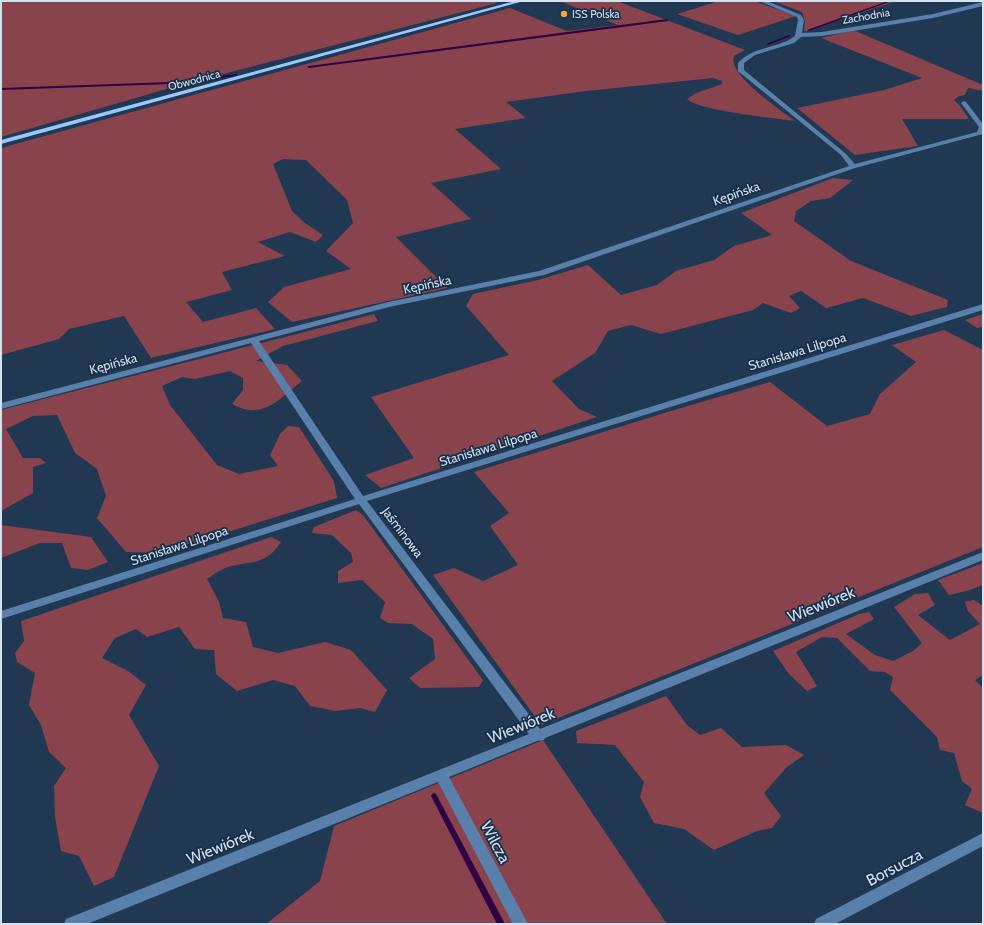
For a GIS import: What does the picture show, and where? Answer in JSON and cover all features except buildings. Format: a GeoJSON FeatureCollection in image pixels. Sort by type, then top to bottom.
{"type":"FeatureCollection","features":[{"type":"Feature","properties":{"kind":"main road","name":"Obwodnica"},"geometry":{"type":"LineString","coordinates":[[1,142],[521,1]]}},
{"type":"Feature","properties":{"kind":"street"},"geometry":{"type":"LineString","coordinates":[[762,1],[799,16],[801,20],[798,35],[791,42],[744,59],[741,63],[741,71],[843,154],[853,167]]}},
{"type":"Feature","properties":{"kind":"street","name":"Zachodnia"},"geometry":{"type":"LineString","coordinates":[[798,35],[822,34],[938,15],[983,4]]}},
{"type":"Feature","properties":{"kind":"street","name":"Kępińska"},"geometry":{"type":"LineString","coordinates":[[1,406],[388,305],[541,273],[853,167],[980,133],[982,127],[964,103]]}},
{"type":"Feature","properties":{"kind":"street","name":"Stanisława Lilpopa"},"geometry":{"type":"LineString","coordinates":[[1,615],[361,500],[983,307]]}},
{"type":"Feature","properties":{"kind":"street","name":"Jaśminowa"},"geometry":{"type":"LineString","coordinates":[[253,339],[361,500],[538,737]]}},
{"type":"Feature","properties":{"kind":"street","name":"Wiewiórek"},"geometry":{"type":"LineString","coordinates":[[71,924],[538,737],[983,556]]}},
{"type":"Feature","properties":{"kind":"street","name":"Wilcza"},"geometry":{"type":"LineString","coordinates":[[441,775],[521,924]]}},
{"type":"Feature","properties":{"kind":"street","name":"Borsucza"},"geometry":{"type":"LineString","coordinates":[[821,924],[983,839]]}},
{"type":"Feature","properties":{"kind":"shaded area"},"geometry":{"type":"Polygon","coordinates":[[[1,1],[493,1],[497,3],[177,86],[1,137],[1,1]]]}},
{"type":"Feature","properties":{"kind":"shaded area"},"geometry":{"type":"Polygon","coordinates":[[[560,1],[617,1],[745,50],[734,56],[734,64],[739,73],[757,92],[795,121],[755,116],[706,107],[687,99],[696,93],[722,84],[722,81],[713,78],[586,91],[506,102],[526,118],[455,129],[501,169],[431,183],[471,219],[396,237],[447,288],[292,322],[268,302],[284,287],[351,269],[326,251],[353,223],[347,200],[306,160],[283,159],[273,164],[292,211],[305,223],[323,235],[316,242],[290,232],[258,242],[285,256],[222,272],[232,290],[186,302],[203,322],[256,308],[275,329],[151,358],[124,316],[69,329],[59,339],[1,355],[1,148],[510,8],[567,31],[618,25],[560,1]]]}},
{"type":"Feature","properties":{"kind":"shaded area"},"geometry":{"type":"Polygon","coordinates":[[[719,1],[754,1],[796,16],[738,35],[677,14],[719,1]]]}},
{"type":"Feature","properties":{"kind":"shaded area"},"geometry":{"type":"Polygon","coordinates":[[[773,1],[896,1],[804,31],[805,22],[802,12],[773,1]]]}},
{"type":"Feature","properties":{"kind":"shaded area"},"geometry":{"type":"Polygon","coordinates":[[[853,30],[983,85],[983,91],[968,88],[965,95],[959,96],[954,100],[969,119],[902,119],[918,146],[855,155],[797,108],[884,90],[922,78],[821,38],[853,30]]]}},
{"type":"Feature","properties":{"kind":"shaded area"},"geometry":{"type":"Polygon","coordinates":[[[833,178],[853,180],[830,198],[811,201],[796,211],[794,221],[851,261],[948,300],[947,307],[911,316],[863,298],[826,308],[801,291],[789,296],[800,308],[791,313],[763,303],[753,310],[661,334],[631,325],[608,331],[595,353],[552,381],[579,409],[597,417],[381,488],[365,475],[414,458],[371,397],[509,355],[466,306],[473,294],[538,280],[588,265],[621,295],[657,285],[676,271],[714,260],[734,246],[772,235],[741,213],[833,178]]]}},
{"type":"Feature","properties":{"kind":"shaded area"},"geometry":{"type":"Polygon","coordinates":[[[374,314],[378,321],[283,346],[256,361],[287,365],[302,381],[278,401],[262,409],[243,409],[232,404],[243,390],[243,378],[230,371],[195,379],[182,377],[162,386],[170,405],[217,465],[239,474],[278,466],[270,455],[280,434],[288,426],[299,427],[334,481],[337,498],[160,553],[126,552],[97,518],[106,496],[97,469],[75,453],[57,415],[33,416],[6,429],[23,458],[40,458],[46,463],[33,467],[33,493],[1,511],[1,410],[374,314]]]}},
{"type":"Feature","properties":{"kind":"shaded area"},"geometry":{"type":"Polygon","coordinates":[[[983,314],[983,327],[977,328],[965,320],[983,314]]]}},
{"type":"Feature","properties":{"kind":"shaded area"},"geometry":{"type":"Polygon","coordinates":[[[944,330],[983,350],[983,547],[541,725],[433,575],[454,568],[483,581],[518,565],[490,526],[509,513],[474,472],[770,382],[827,426],[870,414],[880,394],[916,362],[892,345],[944,330]]]}},
{"type":"Feature","properties":{"kind":"shaded area"},"geometry":{"type":"Polygon","coordinates":[[[356,510],[363,515],[483,680],[479,687],[420,688],[409,678],[435,659],[433,639],[412,624],[388,623],[380,618],[385,602],[362,580],[338,583],[338,571],[353,562],[351,553],[332,535],[312,533],[314,527],[356,510]]]}},
{"type":"Feature","properties":{"kind":"shaded area"},"geometry":{"type":"Polygon","coordinates":[[[1,525],[91,537],[108,562],[88,570],[71,568],[62,543],[40,543],[1,558],[1,525]]]}},
{"type":"Feature","properties":{"kind":"shaded area"},"geometry":{"type":"Polygon","coordinates":[[[271,537],[281,542],[275,551],[268,556],[261,560],[223,569],[207,579],[219,602],[223,618],[246,622],[253,647],[278,653],[325,642],[351,650],[387,690],[375,712],[360,708],[335,711],[310,706],[295,686],[273,680],[237,691],[216,674],[214,650],[195,649],[179,627],[147,637],[136,629],[115,638],[102,658],[128,671],[146,685],[129,715],[159,766],[114,877],[94,886],[79,856],[61,851],[55,817],[54,786],[66,768],[49,752],[41,725],[29,705],[35,673],[17,662],[15,653],[24,641],[21,621],[271,537]]]}},
{"type":"Feature","properties":{"kind":"shaded area"},"geometry":{"type":"Polygon","coordinates":[[[983,563],[983,585],[970,590],[949,595],[938,580],[983,563]]]}},
{"type":"Feature","properties":{"kind":"shaded area"},"geometry":{"type":"Polygon","coordinates":[[[928,593],[935,605],[918,615],[950,640],[980,624],[968,611],[965,602],[974,600],[983,606],[983,675],[975,680],[983,688],[983,813],[965,805],[972,789],[962,781],[954,753],[940,750],[937,737],[890,690],[893,677],[885,672],[870,671],[837,638],[822,637],[796,652],[817,686],[807,691],[788,673],[773,651],[859,614],[869,612],[874,619],[846,634],[875,655],[893,661],[913,651],[922,643],[894,607],[915,594],[928,593]]]}},
{"type":"Feature","properties":{"kind":"shaded area"},"geometry":{"type":"Polygon","coordinates":[[[666,696],[687,725],[700,735],[721,728],[742,747],[786,745],[804,755],[787,767],[764,793],[781,816],[772,828],[757,831],[714,850],[684,829],[654,823],[640,797],[644,782],[615,745],[577,743],[576,731],[666,696]]]}},
{"type":"Feature","properties":{"kind":"shaded area"},"geometry":{"type":"Polygon","coordinates":[[[543,740],[667,924],[266,924],[320,881],[334,826],[543,740]]]}},
{"type":"Feature","properties":{"kind":"waterway"},"geometry":{"type":"LineString","coordinates":[[808,30],[891,1]]}},
{"type":"Feature","properties":{"kind":"waterway"},"geometry":{"type":"LineString","coordinates":[[309,67],[667,20]]}},
{"type":"Feature","properties":{"kind":"waterway"},"geometry":{"type":"LineString","coordinates":[[767,44],[790,36]]}},
{"type":"Feature","properties":{"kind":"waterway"},"geometry":{"type":"LineString","coordinates":[[1,89],[170,83],[236,75]]}},
{"type":"Feature","properties":{"kind":"waterway"},"geometry":{"type":"LineString","coordinates":[[434,796],[501,924]]}},
{"type":"Feature","properties":{"kind":"place","name":"ISS Polska"},"geometry":{"type":"Point","coordinates":[564,14]}}]}
